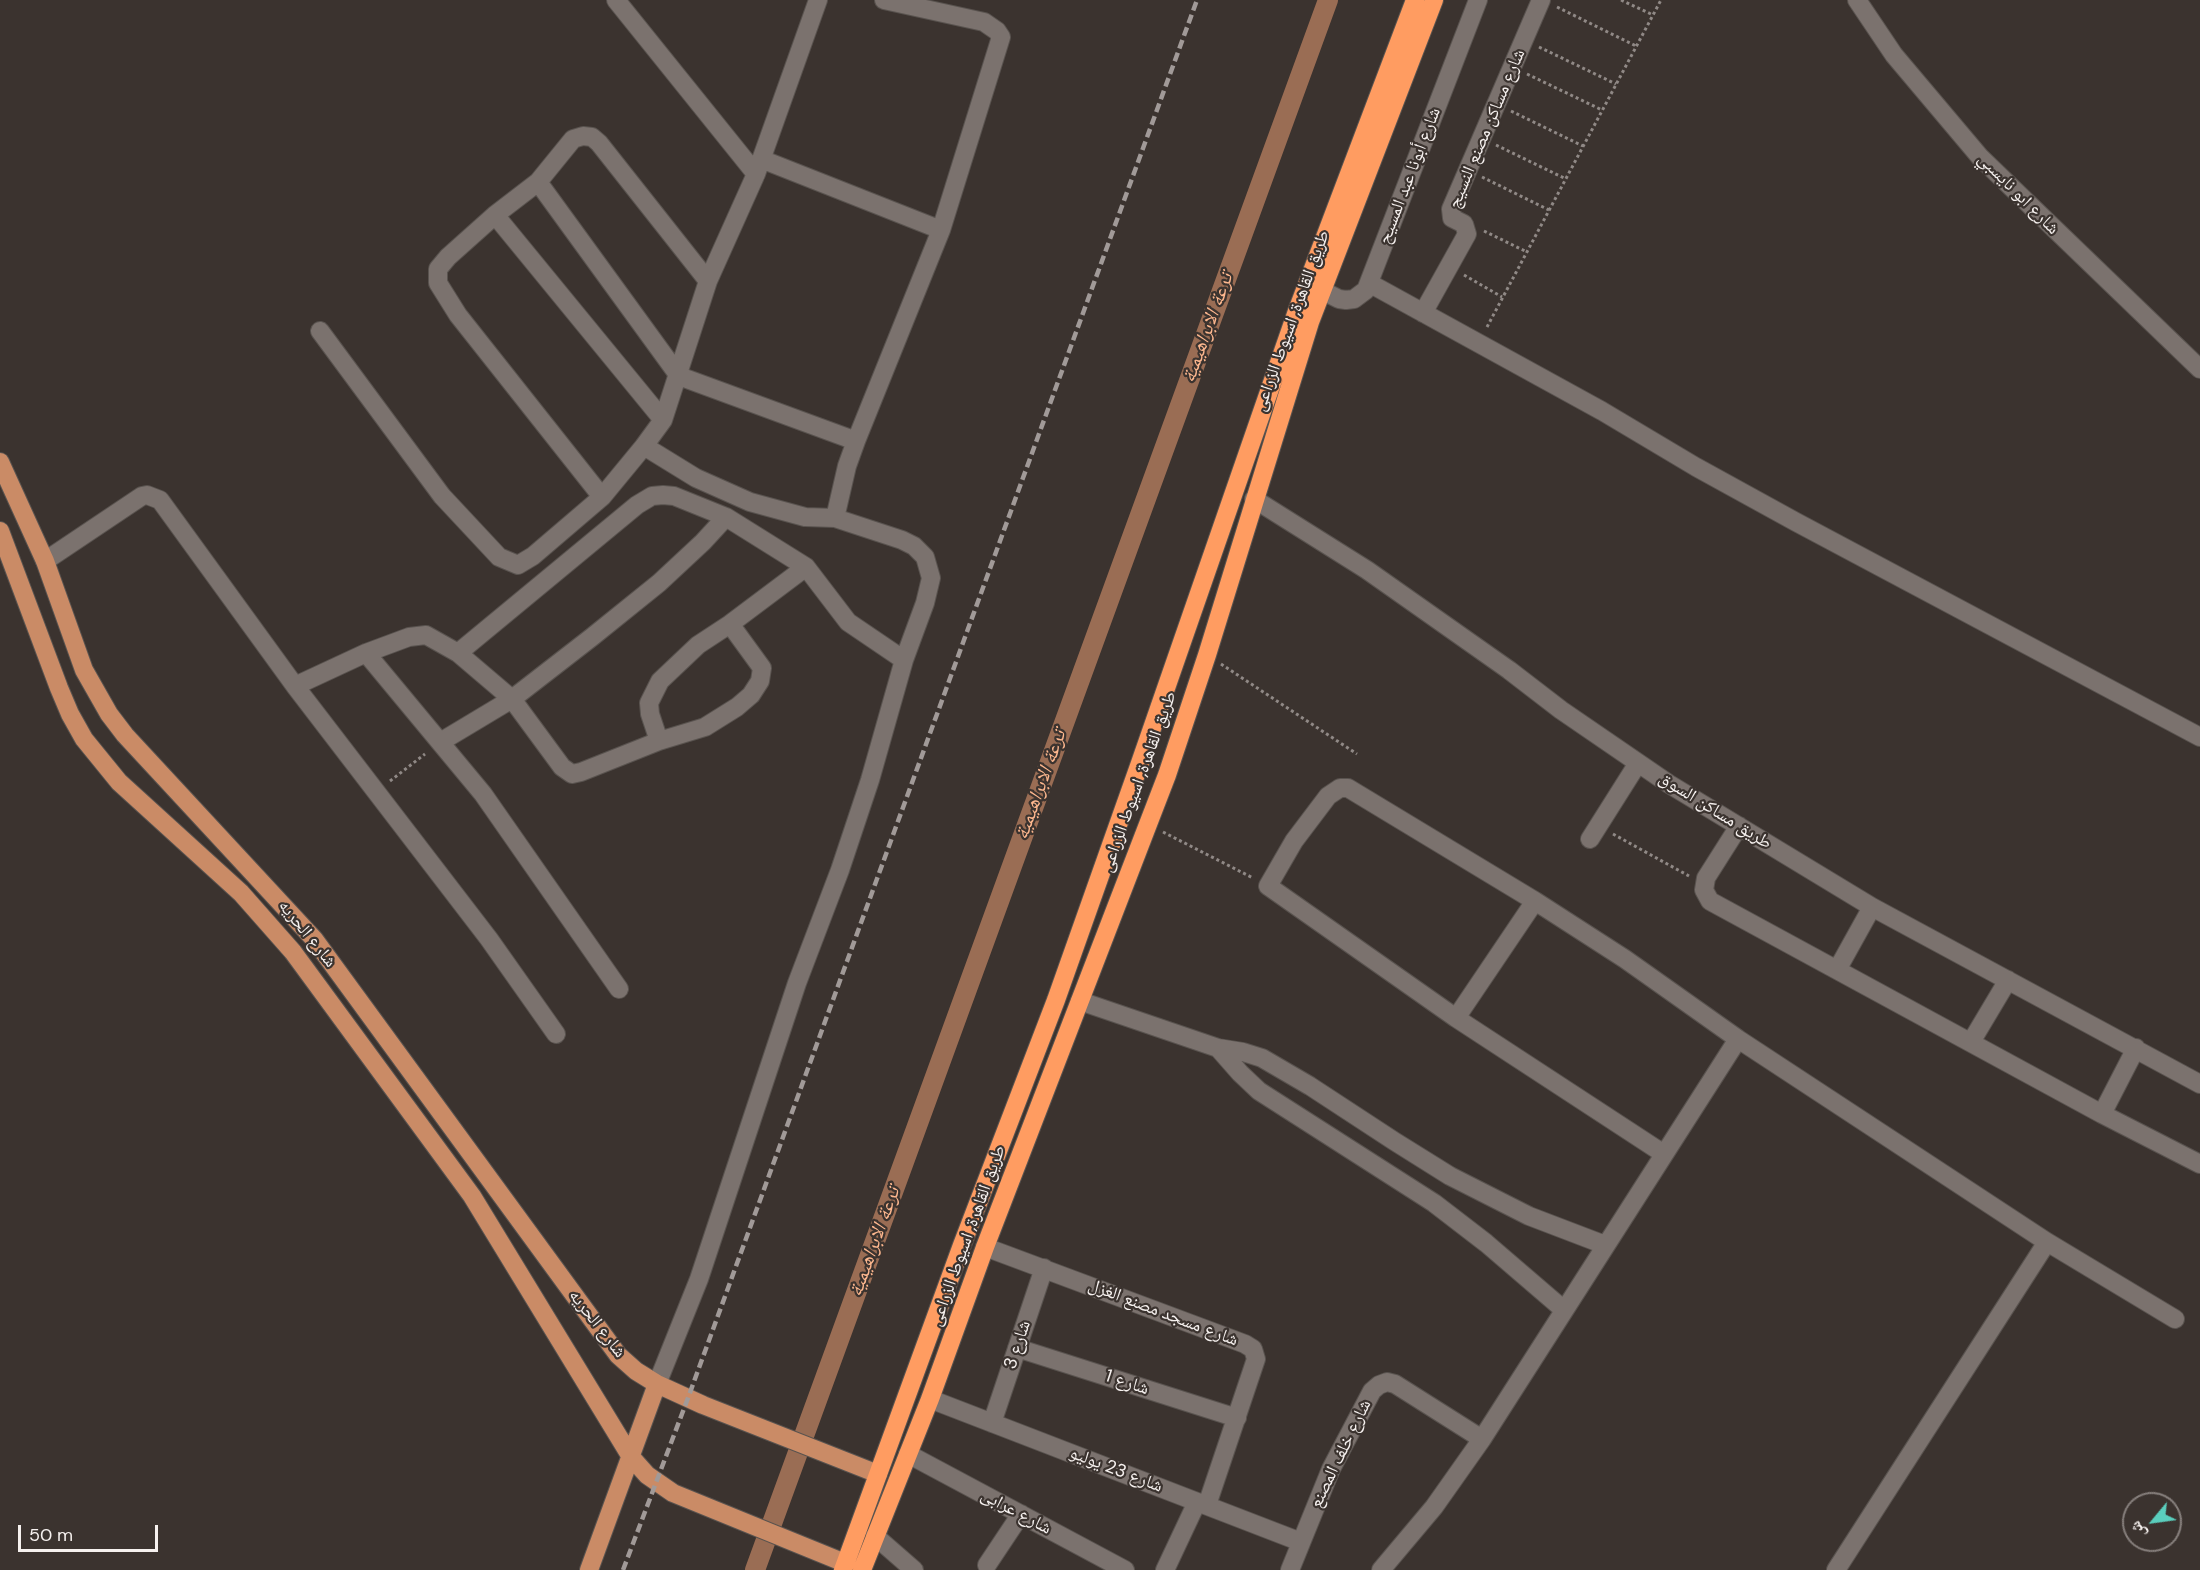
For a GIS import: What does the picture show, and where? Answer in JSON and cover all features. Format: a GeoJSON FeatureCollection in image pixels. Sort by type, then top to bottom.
{"type":"FeatureCollection","features":[{"type":"Feature","properties":{"kind":"highway","name":"طريق القاهرة, اسيوط الزراعى"},"geometry":{"type":"LineString","coordinates":[[1368,151],[1415,0]]}},
{"type":"Feature","properties":{"kind":"highway","name":"طريق القاهرة, اسيوط الزراعى"},"geometry":{"type":"LineString","coordinates":[[850,1568],[878,1474],[962,1245],[1056,1000],[1315,287],[1368,151],[1434,0]]}},
{"type":"Feature","properties":{"kind":"highway","name":"طريق القاهرة, اسيوط الزراعى"},"geometry":{"type":"LineString","coordinates":[[850,1568],[875,1536],[930,1399],[985,1247],[1167,775],[1207,655],[1310,322],[1315,287]]}},
{"type":"Feature","properties":{"kind":"main road","name":"شارع الحريه"},"geometry":{"type":"LineString","coordinates":[[0,462],[45,561],[84,669],[96,693],[125,735],[314,939],[618,1355],[636,1371],[657,1384],[878,1474]]}},
{"type":"Feature","properties":{"kind":"main road","name":"شارع الحريه"},"geometry":{"type":"LineString","coordinates":[[0,531],[59,688],[84,739],[120,782],[241,893],[293,952],[472,1196],[631,1457],[656,1482],[691,1502],[815,1550],[850,1568]]}},
{"type":"Feature","properties":{"kind":"main road"},"geometry":{"type":"LineString","coordinates":[[173,831],[194,808]]}},
{"type":"Feature","properties":{"kind":"main road"},"geometry":{"type":"LineString","coordinates":[[589,1570],[657,1384]]}},
{"type":"Feature","properties":{"kind":"street"},"geometry":{"type":"LineString","coordinates":[[616,0],[758,166],[942,230]]}},
{"type":"Feature","properties":{"kind":"street"},"geometry":{"type":"LineString","coordinates":[[320,331],[442,496],[500,557],[518,565],[533,556],[602,497],[663,420],[708,281],[758,166],[818,0]]}},
{"type":"Feature","properties":{"kind":"street"},"geometry":{"type":"LineString","coordinates":[[835,518],[847,466],[856,441],[942,230],[1001,38],[997,31],[984,22],[884,0]]}},
{"type":"Feature","properties":{"kind":"street","name":"شارع أبونا عبد المسيح"},"geometry":{"type":"LineString","coordinates":[[1369,283],[1478,0]]}},
{"type":"Feature","properties":{"kind":"street","name":"شارع ابو نايسبي"},"geometry":{"type":"LineString","coordinates":[[1857,0],[1894,55],[1980,157],[2200,369]]}},
{"type":"Feature","properties":{"kind":"street","name":"شارع مساكن مصنع النسيج"},"geometry":{"type":"LineString","coordinates":[[1423,313],[1467,234],[1466,227],[1452,218],[1450,212],[1524,39],[1547,3]]}},
{"type":"Feature","properties":{"kind":"street"},"geometry":{"type":"LineString","coordinates":[[602,497],[458,315],[438,283],[438,269],[448,256],[495,214],[538,182],[573,139],[583,136],[592,137],[708,281]]}},
{"type":"Feature","properties":{"kind":"street"},"geometry":{"type":"LineString","coordinates":[[538,182],[679,376],[856,441]]}},
{"type":"Feature","properties":{"kind":"street"},"geometry":{"type":"LineString","coordinates":[[495,214],[663,420]]}},
{"type":"Feature","properties":{"kind":"street"},"geometry":{"type":"LineString","coordinates":[[1315,287],[1339,299],[1354,299],[1366,290],[1369,283],[1736,489],[2200,737]]}},
{"type":"Feature","properties":{"kind":"street"},"geometry":{"type":"LineString","coordinates":[[644,446],[696,478],[750,502],[805,517],[835,518],[903,540],[920,550],[925,557],[931,578],[925,603],[904,660],[870,780],[840,870],[797,983],[703,1268],[657,1384]]}},
{"type":"Feature","properties":{"kind":"street"},"geometry":{"type":"LineString","coordinates":[[45,561],[142,496],[147,495],[160,500],[295,686],[489,939],[556,1034]]}},
{"type":"Feature","properties":{"kind":"street"},"geometry":{"type":"LineString","coordinates":[[458,653],[637,505],[652,496],[674,496],[726,517],[806,567],[848,622],[904,660]]}},
{"type":"Feature","properties":{"kind":"street","name":"طريق مساكن السوق"},"geometry":{"type":"LineString","coordinates":[[1254,499],[1367,570],[1638,763],[1739,826],[1872,907],[2200,1084]]}},
{"type":"Feature","properties":{"kind":"street"},"geometry":{"type":"LineString","coordinates":[[442,741],[512,699],[659,583],[726,517]]}},
{"type":"Feature","properties":{"kind":"street"},"geometry":{"type":"LineString","coordinates":[[659,741],[650,714],[650,703],[660,681],[698,645],[806,567]]}},
{"type":"Feature","properties":{"kind":"street"},"geometry":{"type":"LineString","coordinates":[[295,686],[366,653],[409,637],[426,635],[458,653],[512,699],[562,767],[572,774],[659,741],[691,733],[721,719],[751,695],[760,681],[762,668],[730,624]]}},
{"type":"Feature","properties":{"kind":"street"},"geometry":{"type":"LineString","coordinates":[[366,653],[442,741],[501,819],[620,989]]}},
{"type":"Feature","properties":{"kind":"street"},"geometry":{"type":"LineString","coordinates":[[1594,832],[1638,763]]}},
{"type":"Feature","properties":{"kind":"street"},"geometry":{"type":"LineString","coordinates":[[1664,1154],[1456,1018],[1268,886],[1294,841],[1328,796],[1345,787],[1348,788],[1535,901],[1625,960],[1738,1039],[2047,1242],[2175,1319]]}},
{"type":"Feature","properties":{"kind":"street"},"geometry":{"type":"LineString","coordinates":[[1739,826],[1704,884],[1706,896],[1710,901],[2102,1114],[2200,1164]]}},
{"type":"Feature","properties":{"kind":"street"},"geometry":{"type":"LineString","coordinates":[[1456,1018],[1535,901]]}},
{"type":"Feature","properties":{"kind":"street"},"geometry":{"type":"LineString","coordinates":[[1837,970],[1872,907]]}},
{"type":"Feature","properties":{"kind":"street"},"geometry":{"type":"LineString","coordinates":[[1971,1042],[2008,980]]}},
{"type":"Feature","properties":{"kind":"street"},"geometry":{"type":"LineString","coordinates":[[1080,1001],[1218,1048],[1262,1058],[1450,1176],[1529,1216],[1605,1245]]}},
{"type":"Feature","properties":{"kind":"street"},"geometry":{"type":"LineString","coordinates":[[1381,1570],[1434,1507],[1482,1439],[1738,1039]]}},
{"type":"Feature","properties":{"kind":"street"},"geometry":{"type":"LineString","coordinates":[[1218,1048],[1259,1091],[1434,1203],[1486,1243],[1564,1310]]}},
{"type":"Feature","properties":{"kind":"street"},"geometry":{"type":"LineString","coordinates":[[2102,1114],[2136,1048]]}},
{"type":"Feature","properties":{"kind":"street"},"geometry":{"type":"LineString","coordinates":[[1434,1203],[1450,1176]]}},
{"type":"Feature","properties":{"kind":"street"},"geometry":{"type":"LineString","coordinates":[[1836,1570],[2047,1242]]}},
{"type":"Feature","properties":{"kind":"street","name":"شارع مسجد مصنع الغزل"},"geometry":{"type":"LineString","coordinates":[[985,1247],[1250,1346],[1255,1353],[1256,1359],[1237,1418],[1202,1504],[1165,1570]]}},
{"type":"Feature","properties":{"kind":"street","name":"شارع 3"},"geometry":{"type":"LineString","coordinates":[[992,1423],[1044,1268]]}},
{"type":"Feature","properties":{"kind":"street","name":"شارع 1"},"geometry":{"type":"LineString","coordinates":[[1017,1348],[1237,1418]]}},
{"type":"Feature","properties":{"kind":"street","name":"شارع خلف المصنع"},"geometry":{"type":"LineString","coordinates":[[1290,1570],[1348,1433],[1372,1390],[1378,1385],[1387,1382],[1395,1384],[1482,1439]]}},
{"type":"Feature","properties":{"kind":"street","name":"شارع 23 يوليو"},"geometry":{"type":"LineString","coordinates":[[930,1399],[1300,1542]]}},
{"type":"Feature","properties":{"kind":"street","name":"شارع عرابى"},"geometry":{"type":"LineString","coordinates":[[908,1454],[1125,1570]]}},
{"type":"Feature","properties":{"kind":"street"},"geometry":{"type":"LineString","coordinates":[[987,1565],[1020,1514]]}},
{"type":"Feature","properties":{"kind":"street"},"geometry":{"type":"LineString","coordinates":[[875,1536],[914,1570]]}},
{"type":"Feature","properties":{"kind":"path"},"geometry":{"type":"LineString","coordinates":[[1621,0],[1653,15]]}},
{"type":"Feature","properties":{"kind":"path"},"geometry":{"type":"LineString","coordinates":[[1478,343],[1661,0]]}},
{"type":"Feature","properties":{"kind":"path"},"geometry":{"type":"LineString","coordinates":[[1547,3],[1636,46]]}},
{"type":"Feature","properties":{"kind":"path"},"geometry":{"type":"LineString","coordinates":[[1524,39],[1616,84]]}},
{"type":"Feature","properties":{"kind":"path"},"geometry":{"type":"LineString","coordinates":[[1512,66],[1602,110]]}},
{"type":"Feature","properties":{"kind":"path"},"geometry":{"type":"LineString","coordinates":[[1496,103],[1583,146]]}},
{"type":"Feature","properties":{"kind":"path"},"geometry":{"type":"LineString","coordinates":[[1481,138],[1566,179]]}},
{"type":"Feature","properties":{"kind":"path"},"geometry":{"type":"LineString","coordinates":[[1467,170],[1549,210]]}},
{"type":"Feature","properties":{"kind":"path"},"geometry":{"type":"LineString","coordinates":[[1479,229],[1527,252]]}},
{"type":"Feature","properties":{"kind":"path"},"geometry":{"type":"LineString","coordinates":[[1450,266],[1502,297]]}},
{"type":"Feature","properties":{"kind":"path"},"geometry":{"type":"LineString","coordinates":[[1207,655],[1357,754]]}},
{"type":"Feature","properties":{"kind":"path"},"geometry":{"type":"LineString","coordinates":[[377,792],[442,741]]}},
{"type":"Feature","properties":{"kind":"path"},"geometry":{"type":"LineString","coordinates":[[1148,824],[1268,886]]}},
{"type":"Feature","properties":{"kind":"path"},"geometry":{"type":"LineString","coordinates":[[1594,832],[1704,884]]}},
{"type":"Feature","properties":{"kind":"waterway","name":"ترعة الابراهيمية"},"geometry":{"type":"LineString","coordinates":[[755,1570],[1328,0]]}},
{"type":"Feature","properties":{"kind":"railway"},"geometry":{"type":"LineString","coordinates":[[623,1570],[688,1398],[1197,0]]}}]}
